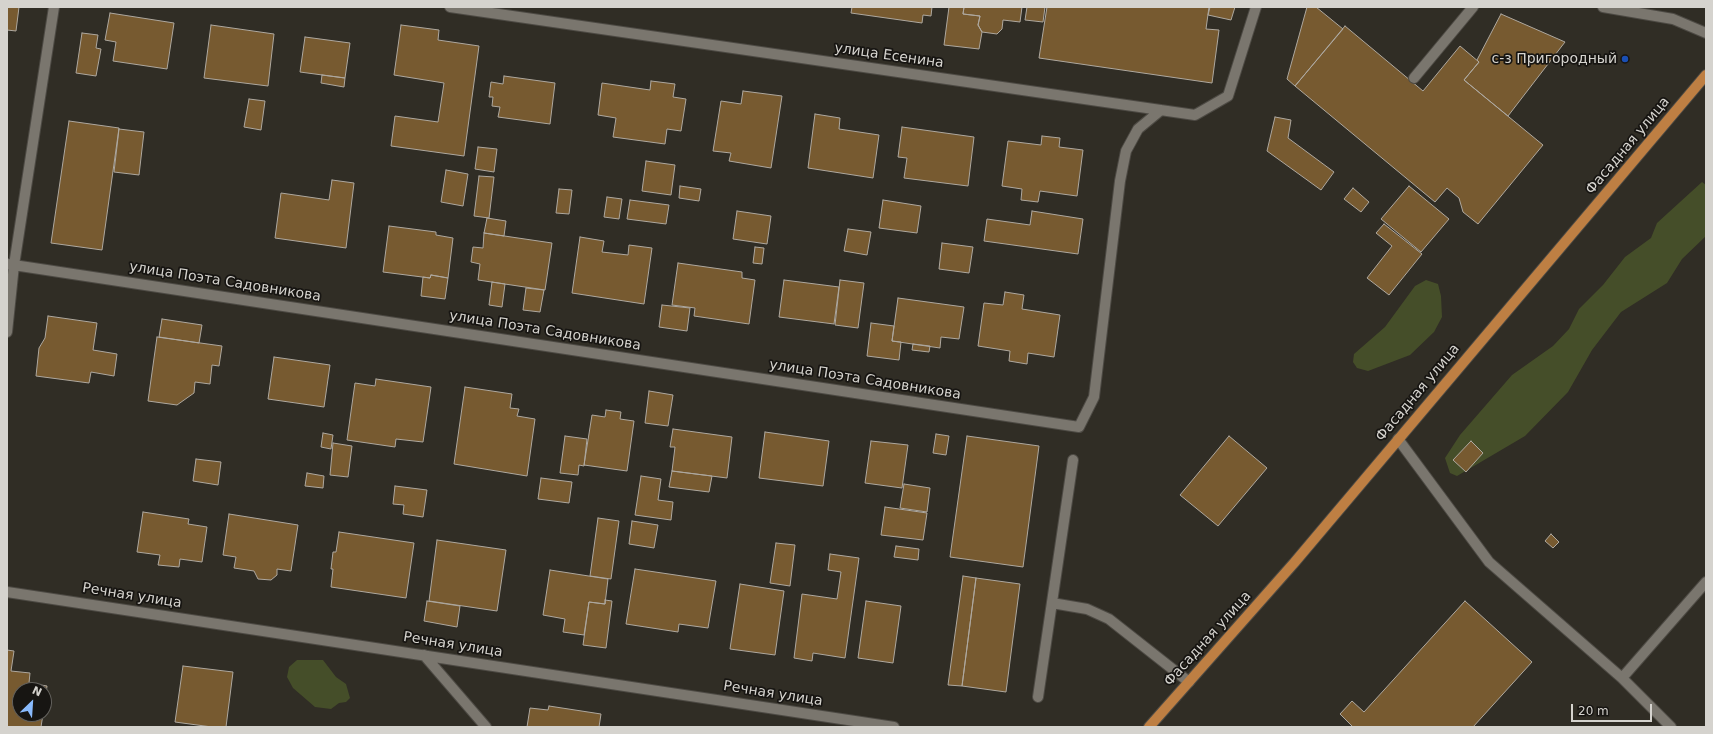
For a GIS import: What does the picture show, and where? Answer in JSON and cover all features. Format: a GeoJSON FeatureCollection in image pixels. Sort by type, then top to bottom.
{"type":"FeatureCollection","features":[{"type":"Feature","properties":{"kind":"main road","name":"Фасадная улица"},"geometry":{"type":"LineString","coordinates":[[1149,727],[1294,563],[1706,75]]}},
{"type":"Feature","properties":{"kind":"street"},"geometry":{"type":"LineString","coordinates":[[7,332],[11,264],[54,7]]}},
{"type":"Feature","properties":{"kind":"street","name":"улица Есенина"},"geometry":{"type":"LineString","coordinates":[[450,7],[1195,114],[1228,96],[1256,7]]}},
{"type":"Feature","properties":{"kind":"street"},"geometry":{"type":"LineString","coordinates":[[1414,78],[1473,7]]}},
{"type":"Feature","properties":{"kind":"street"},"geometry":{"type":"LineString","coordinates":[[1603,7],[1673,20],[1706,33]]}},
{"type":"Feature","properties":{"kind":"street","name":"улица Поэта Садовникова"},"geometry":{"type":"LineString","coordinates":[[11,264],[1079,427],[1094,397],[1120,181],[1126,151],[1138,129],[1162,110]]}},
{"type":"Feature","properties":{"kind":"street"},"geometry":{"type":"LineString","coordinates":[[1398,439],[1490,562],[1622,678],[1671,727]]}},
{"type":"Feature","properties":{"kind":"street"},"geometry":{"type":"LineString","coordinates":[[1038,697],[1073,460]]}},
{"type":"Feature","properties":{"kind":"street"},"geometry":{"type":"LineString","coordinates":[[1622,678],[1706,582]]}},
{"type":"Feature","properties":{"kind":"street","name":"Речная улица"},"geometry":{"type":"LineString","coordinates":[[7,592],[894,727]]}},
{"type":"Feature","properties":{"kind":"street"},"geometry":{"type":"LineString","coordinates":[[1052,603],[1087,608],[1109,619],[1189,682]]}},
{"type":"Feature","properties":{"kind":"street"},"geometry":{"type":"LineString","coordinates":[[424,655],[486,727]]}},
{"type":"Feature","properties":{"kind":"green space"},"geometry":{"type":"Polygon","coordinates":[[[1702,182],[1706,185],[1706,236],[1682,259],[1667,283],[1621,312],[1592,350],[1568,392],[1525,436],[1457,476],[1450,473],[1445,458],[1460,435],[1512,375],[1553,346],[1569,329],[1579,309],[1603,285],[1625,257],[1651,238],[1657,223],[1702,182]]]}},
{"type":"Feature","properties":{"kind":"green space"},"geometry":{"type":"Polygon","coordinates":[[[1426,280],[1438,284],[1441,296],[1442,317],[1434,332],[1410,355],[1368,371],[1357,368],[1353,362],[1354,354],[1385,327],[1415,286],[1426,280]]]}},
{"type":"Feature","properties":{"kind":"green space"},"geometry":{"type":"Polygon","coordinates":[[[297,660],[323,660],[336,677],[346,684],[350,698],[346,702],[339,703],[331,709],[315,707],[293,688],[287,677],[289,667],[297,660]]]}},
{"type":"Feature","properties":{"kind":"building"},"geometry":{"type":"Polygon","coordinates":[[[7,7],[19,7],[16,31],[7,30],[7,7]]]}},
{"type":"Feature","properties":{"kind":"building"},"geometry":{"type":"Polygon","coordinates":[[[852,7],[932,7],[931,16],[923,15],[922,23],[851,13],[852,7]]]}},
{"type":"Feature","properties":{"kind":"building"},"geometry":{"type":"Polygon","coordinates":[[[949,7],[964,7],[963,14],[980,16],[978,25],[982,32],[979,49],[944,45],[949,7]]]}},
{"type":"Feature","properties":{"kind":"building"},"geometry":{"type":"Polygon","coordinates":[[[964,7],[1022,7],[1020,22],[1003,20],[1002,29],[997,34],[982,32],[978,25],[980,16],[963,14],[964,7]]]}},
{"type":"Feature","properties":{"kind":"building"},"geometry":{"type":"Polygon","coordinates":[[[1027,7],[1045,7],[1043,22],[1025,20],[1027,7]]]}},
{"type":"Feature","properties":{"kind":"building"},"geometry":{"type":"Polygon","coordinates":[[[1047,7],[1209,7],[1206,29],[1219,30],[1212,83],[1039,58],[1047,7]]]}},
{"type":"Feature","properties":{"kind":"building"},"geometry":{"type":"Polygon","coordinates":[[[1210,7],[1235,7],[1231,20],[1208,15],[1210,7]]]}},
{"type":"Feature","properties":{"kind":"building"},"geometry":{"type":"Polygon","coordinates":[[[1307,7],[1316,7],[1343,29],[1295,86],[1287,79],[1307,7]]]}},
{"type":"Feature","properties":{"kind":"building"},"geometry":{"type":"Polygon","coordinates":[[[110,13],[174,23],[167,69],[113,61],[116,42],[105,40],[110,13]]]}},
{"type":"Feature","properties":{"kind":"building"},"geometry":{"type":"Polygon","coordinates":[[[1501,14],[1565,42],[1508,116],[1464,80],[1479,62],[1477,60],[1501,14]]]}},
{"type":"Feature","properties":{"kind":"building"},"geometry":{"type":"Polygon","coordinates":[[[211,25],[274,34],[268,86],[204,78],[211,25]]]}},
{"type":"Feature","properties":{"kind":"building"},"geometry":{"type":"Polygon","coordinates":[[[401,25],[439,30],[438,40],[479,46],[464,156],[391,146],[395,116],[438,122],[444,83],[394,75],[401,25]]]}},
{"type":"Feature","properties":{"kind":"building"},"geometry":{"type":"Polygon","coordinates":[[[1345,26],[1423,91],[1460,46],[1479,62],[1464,80],[1543,145],[1478,224],[1463,212],[1459,198],[1447,188],[1435,202],[1295,86],[1345,26]]]}},
{"type":"Feature","properties":{"kind":"building"},"geometry":{"type":"Polygon","coordinates":[[[82,33],[98,35],[96,48],[101,49],[96,76],[76,73],[82,33]]]}},
{"type":"Feature","properties":{"kind":"building"},"geometry":{"type":"Polygon","coordinates":[[[305,37],[350,43],[345,78],[300,72],[305,37]]]}},
{"type":"Feature","properties":{"kind":"building"},"geometry":{"type":"Polygon","coordinates":[[[322,75],[345,78],[344,87],[321,83],[322,75]]]}},
{"type":"Feature","properties":{"kind":"building"},"geometry":{"type":"Polygon","coordinates":[[[504,76],[555,83],[550,124],[498,117],[500,107],[492,106],[493,97],[489,97],[491,82],[503,84],[504,76]]]}},
{"type":"Feature","properties":{"kind":"building"},"geometry":{"type":"Polygon","coordinates":[[[651,81],[675,84],[673,97],[686,99],[681,131],[667,129],[665,144],[613,137],[616,118],[598,115],[602,83],[650,90],[651,81]]]}},
{"type":"Feature","properties":{"kind":"building"},"geometry":{"type":"Polygon","coordinates":[[[743,91],[782,96],[771,168],[729,161],[731,153],[713,151],[721,101],[741,104],[743,91]]]}},
{"type":"Feature","properties":{"kind":"building"},"geometry":{"type":"Polygon","coordinates":[[[249,99],[265,101],[261,130],[244,127],[249,99]]]}},
{"type":"Feature","properties":{"kind":"building"},"geometry":{"type":"Polygon","coordinates":[[[815,114],[840,118],[839,129],[879,135],[873,178],[808,168],[815,114]]]}},
{"type":"Feature","properties":{"kind":"building"},"geometry":{"type":"Polygon","coordinates":[[[1275,117],[1291,120],[1288,138],[1334,172],[1321,190],[1267,151],[1275,117]]]}},
{"type":"Feature","properties":{"kind":"building"},"geometry":{"type":"Polygon","coordinates":[[[69,121],[119,128],[102,250],[51,243],[69,121]]]}},
{"type":"Feature","properties":{"kind":"building"},"geometry":{"type":"Polygon","coordinates":[[[902,127],[974,137],[968,186],[904,178],[907,158],[898,157],[902,127]]]}},
{"type":"Feature","properties":{"kind":"building"},"geometry":{"type":"Polygon","coordinates":[[[119,129],[144,132],[139,175],[114,172],[119,129]]]}},
{"type":"Feature","properties":{"kind":"building"},"geometry":{"type":"Polygon","coordinates":[[[1042,136],[1060,138],[1059,147],[1083,150],[1077,196],[1040,191],[1038,202],[1021,200],[1022,189],[1002,186],[1008,141],[1041,145],[1042,136]]]}},
{"type":"Feature","properties":{"kind":"building"},"geometry":{"type":"Polygon","coordinates":[[[478,147],[497,149],[494,172],[475,169],[478,147]]]}},
{"type":"Feature","properties":{"kind":"building"},"geometry":{"type":"Polygon","coordinates":[[[646,161],[675,165],[671,195],[642,191],[646,161]]]}},
{"type":"Feature","properties":{"kind":"building"},"geometry":{"type":"Polygon","coordinates":[[[446,170],[468,174],[463,206],[441,202],[446,170]]]}},
{"type":"Feature","properties":{"kind":"building"},"geometry":{"type":"Polygon","coordinates":[[[479,176],[494,177],[489,218],[474,216],[479,176]]]}},
{"type":"Feature","properties":{"kind":"building"},"geometry":{"type":"Polygon","coordinates":[[[332,180],[354,183],[346,248],[275,238],[281,193],[329,200],[332,180]]]}},
{"type":"Feature","properties":{"kind":"building"},"geometry":{"type":"Polygon","coordinates":[[[680,186],[701,189],[699,201],[679,198],[680,186]]]}},
{"type":"Feature","properties":{"kind":"building"},"geometry":{"type":"Polygon","coordinates":[[[1409,186],[1449,219],[1421,252],[1381,219],[1409,186]]]}},
{"type":"Feature","properties":{"kind":"building"},"geometry":{"type":"Polygon","coordinates":[[[1353,188],[1369,202],[1361,212],[1344,199],[1353,188]]]}},
{"type":"Feature","properties":{"kind":"building"},"geometry":{"type":"Polygon","coordinates":[[[559,189],[572,190],[569,214],[556,213],[559,189]]]}},
{"type":"Feature","properties":{"kind":"building"},"geometry":{"type":"Polygon","coordinates":[[[607,197],[622,199],[619,219],[604,217],[607,197]]]}},
{"type":"Feature","properties":{"kind":"building"},"geometry":{"type":"Polygon","coordinates":[[[630,200],[669,205],[666,224],[627,219],[630,200]]]}},
{"type":"Feature","properties":{"kind":"building"},"geometry":{"type":"Polygon","coordinates":[[[883,200],[921,206],[917,233],[879,228],[883,200]]]}},
{"type":"Feature","properties":{"kind":"building"},"geometry":{"type":"Polygon","coordinates":[[[737,211],[771,216],[767,244],[733,239],[737,211]]]}},
{"type":"Feature","properties":{"kind":"building"},"geometry":{"type":"Polygon","coordinates":[[[1032,211],[1083,219],[1078,254],[984,241],[987,219],[1030,225],[1032,211]]]}},
{"type":"Feature","properties":{"kind":"building"},"geometry":{"type":"Polygon","coordinates":[[[487,218],[506,221],[504,236],[484,233],[487,218]]]}},
{"type":"Feature","properties":{"kind":"building"},"geometry":{"type":"Polygon","coordinates":[[[1384,224],[1422,254],[1389,295],[1367,278],[1392,246],[1376,233],[1384,224]]]}},
{"type":"Feature","properties":{"kind":"building"},"geometry":{"type":"Polygon","coordinates":[[[389,226],[436,232],[436,235],[453,238],[448,278],[431,275],[430,278],[383,272],[389,226]]]}},
{"type":"Feature","properties":{"kind":"building"},"geometry":{"type":"Polygon","coordinates":[[[848,229],[871,232],[867,255],[844,251],[848,229]]]}},
{"type":"Feature","properties":{"kind":"building"},"geometry":{"type":"Polygon","coordinates":[[[484,233],[552,243],[545,290],[478,280],[480,264],[471,262],[473,247],[483,248],[484,233]]]}},
{"type":"Feature","properties":{"kind":"building"},"geometry":{"type":"Polygon","coordinates":[[[580,237],[604,241],[602,252],[628,255],[629,245],[652,248],[644,304],[572,293],[580,237]]]}},
{"type":"Feature","properties":{"kind":"building"},"geometry":{"type":"Polygon","coordinates":[[[942,243],[973,247],[969,273],[939,269],[942,243]]]}},
{"type":"Feature","properties":{"kind":"building"},"geometry":{"type":"Polygon","coordinates":[[[755,247],[764,248],[762,264],[753,263],[755,247]]]}},
{"type":"Feature","properties":{"kind":"building"},"geometry":{"type":"Polygon","coordinates":[[[678,263],[742,272],[742,278],[755,280],[749,324],[694,316],[695,308],[672,305],[678,263]]]}},
{"type":"Feature","properties":{"kind":"building"},"geometry":{"type":"Polygon","coordinates":[[[431,275],[448,278],[445,299],[421,296],[423,277],[430,278],[431,275]]]}},
{"type":"Feature","properties":{"kind":"building"},"geometry":{"type":"Polygon","coordinates":[[[784,280],[839,287],[834,324],[779,317],[784,280]]]}},
{"type":"Feature","properties":{"kind":"building"},"geometry":{"type":"Polygon","coordinates":[[[840,280],[864,283],[858,328],[835,325],[840,280]]]}},
{"type":"Feature","properties":{"kind":"building"},"geometry":{"type":"Polygon","coordinates":[[[492,282],[505,284],[502,307],[489,305],[492,282]]]}},
{"type":"Feature","properties":{"kind":"building"},"geometry":{"type":"Polygon","coordinates":[[[526,288],[544,290],[540,312],[523,310],[526,288]]]}},
{"type":"Feature","properties":{"kind":"building"},"geometry":{"type":"Polygon","coordinates":[[[1005,292],[1024,295],[1022,309],[1060,315],[1054,357],[1028,353],[1027,364],[1009,361],[1010,351],[978,346],[984,303],[1003,305],[1005,292]]]}},
{"type":"Feature","properties":{"kind":"building"},"geometry":{"type":"Polygon","coordinates":[[[898,298],[964,307],[959,339],[941,337],[940,348],[892,341],[898,298]]]}},
{"type":"Feature","properties":{"kind":"building"},"geometry":{"type":"Polygon","coordinates":[[[662,305],[690,308],[687,331],[659,327],[662,305]]]}},
{"type":"Feature","properties":{"kind":"building"},"geometry":{"type":"Polygon","coordinates":[[[48,316],[97,323],[93,350],[117,354],[114,376],[91,372],[89,383],[36,376],[39,348],[45,338],[48,316]]]}},
{"type":"Feature","properties":{"kind":"building"},"geometry":{"type":"Polygon","coordinates":[[[162,319],[202,325],[199,343],[159,337],[162,319]]]}},
{"type":"Feature","properties":{"kind":"building"},"geometry":{"type":"Polygon","coordinates":[[[871,323],[894,326],[892,341],[901,342],[899,360],[867,356],[871,323]]]}},
{"type":"Feature","properties":{"kind":"building"},"geometry":{"type":"Polygon","coordinates":[[[157,337],[222,346],[219,366],[212,365],[210,384],[195,382],[194,393],[177,405],[148,401],[157,337]]]}},
{"type":"Feature","properties":{"kind":"building"},"geometry":{"type":"Polygon","coordinates":[[[913,344],[930,346],[929,352],[912,350],[913,344]]]}},
{"type":"Feature","properties":{"kind":"building"},"geometry":{"type":"Polygon","coordinates":[[[274,357],[330,365],[324,407],[268,399],[274,357]]]}},
{"type":"Feature","properties":{"kind":"building"},"geometry":{"type":"Polygon","coordinates":[[[376,379],[431,387],[423,442],[396,439],[395,447],[347,440],[355,383],[375,386],[376,379]]]}},
{"type":"Feature","properties":{"kind":"building"},"geometry":{"type":"Polygon","coordinates":[[[465,387],[512,394],[510,408],[519,409],[517,416],[535,419],[527,476],[454,464],[465,387]]]}},
{"type":"Feature","properties":{"kind":"building"},"geometry":{"type":"Polygon","coordinates":[[[649,391],[673,395],[668,426],[645,423],[649,391]]]}},
{"type":"Feature","properties":{"kind":"building"},"geometry":{"type":"Polygon","coordinates":[[[606,410],[621,412],[620,419],[634,421],[627,471],[584,465],[592,415],[605,417],[606,410]]]}},
{"type":"Feature","properties":{"kind":"building"},"geometry":{"type":"Polygon","coordinates":[[[673,429],[732,437],[727,478],[672,471],[675,447],[670,447],[673,429]]]}},
{"type":"Feature","properties":{"kind":"building"},"geometry":{"type":"Polygon","coordinates":[[[765,432],[829,441],[823,486],[759,478],[765,432]]]}},
{"type":"Feature","properties":{"kind":"building"},"geometry":{"type":"Polygon","coordinates":[[[323,433],[333,435],[331,449],[321,447],[323,433]]]}},
{"type":"Feature","properties":{"kind":"building"},"geometry":{"type":"Polygon","coordinates":[[[936,434],[949,436],[946,455],[933,453],[936,434]]]}},
{"type":"Feature","properties":{"kind":"building"},"geometry":{"type":"Polygon","coordinates":[[[565,436],[587,439],[584,466],[579,465],[578,475],[560,473],[565,436]]]}},
{"type":"Feature","properties":{"kind":"building"},"geometry":{"type":"Polygon","coordinates":[[[967,436],[1039,446],[1023,567],[950,557],[967,436]]]}},
{"type":"Feature","properties":{"kind":"building"},"geometry":{"type":"Polygon","coordinates":[[[1229,436],[1267,468],[1218,526],[1180,495],[1229,436]]]}},
{"type":"Feature","properties":{"kind":"building"},"geometry":{"type":"Polygon","coordinates":[[[871,441],[908,445],[902,488],[865,483],[871,441]]]}},
{"type":"Feature","properties":{"kind":"building"},"geometry":{"type":"Polygon","coordinates":[[[1471,441],[1483,453],[1466,472],[1453,460],[1471,441]]]}},
{"type":"Feature","properties":{"kind":"building"},"geometry":{"type":"Polygon","coordinates":[[[333,443],[352,446],[348,477],[330,475],[333,443]]]}},
{"type":"Feature","properties":{"kind":"building"},"geometry":{"type":"Polygon","coordinates":[[[196,459],[221,462],[218,485],[193,481],[196,459]]]}},
{"type":"Feature","properties":{"kind":"building"},"geometry":{"type":"Polygon","coordinates":[[[672,471],[712,476],[709,492],[669,487],[672,471]]]}},
{"type":"Feature","properties":{"kind":"building"},"geometry":{"type":"Polygon","coordinates":[[[307,473],[324,476],[323,488],[305,486],[307,473]]]}},
{"type":"Feature","properties":{"kind":"building"},"geometry":{"type":"Polygon","coordinates":[[[641,476],[661,479],[658,500],[673,502],[671,520],[635,515],[641,476]]]}},
{"type":"Feature","properties":{"kind":"building"},"geometry":{"type":"Polygon","coordinates":[[[541,478],[572,482],[569,503],[538,499],[541,478]]]}},
{"type":"Feature","properties":{"kind":"building"},"geometry":{"type":"Polygon","coordinates":[[[904,484],[930,488],[927,512],[900,508],[904,484]]]}},
{"type":"Feature","properties":{"kind":"building"},"geometry":{"type":"Polygon","coordinates":[[[395,486],[427,490],[423,517],[403,514],[404,505],[393,504],[395,486]]]}},
{"type":"Feature","properties":{"kind":"building"},"geometry":{"type":"Polygon","coordinates":[[[885,507],[927,513],[923,540],[881,535],[885,507]]]}},
{"type":"Feature","properties":{"kind":"building"},"geometry":{"type":"Polygon","coordinates":[[[143,512],[189,519],[188,524],[207,527],[202,562],[180,559],[179,567],[158,565],[160,555],[137,552],[143,512]]]}},
{"type":"Feature","properties":{"kind":"building"},"geometry":{"type":"Polygon","coordinates":[[[229,514],[298,525],[291,571],[277,569],[277,575],[271,580],[258,579],[254,571],[234,568],[236,557],[223,555],[229,514]]]}},
{"type":"Feature","properties":{"kind":"building"},"geometry":{"type":"Polygon","coordinates":[[[598,518],[619,521],[611,579],[590,576],[598,518]]]}},
{"type":"Feature","properties":{"kind":"building"},"geometry":{"type":"Polygon","coordinates":[[[632,521],[658,525],[654,548],[629,544],[632,521]]]}},
{"type":"Feature","properties":{"kind":"building"},"geometry":{"type":"Polygon","coordinates":[[[339,532],[414,543],[406,598],[331,587],[333,552],[336,552],[339,532]]]}},
{"type":"Feature","properties":{"kind":"building"},"geometry":{"type":"Polygon","coordinates":[[[1551,534],[1559,542],[1553,548],[1545,541],[1551,534]]]}},
{"type":"Feature","properties":{"kind":"building"},"geometry":{"type":"Polygon","coordinates":[[[437,540],[506,550],[497,611],[429,601],[437,540]]]}},
{"type":"Feature","properties":{"kind":"building"},"geometry":{"type":"Polygon","coordinates":[[[776,543],[795,545],[790,586],[770,583],[776,543]]]}},
{"type":"Feature","properties":{"kind":"building"},"geometry":{"type":"Polygon","coordinates":[[[896,546],[919,549],[918,560],[894,557],[896,546]]]}},
{"type":"Feature","properties":{"kind":"building"},"geometry":{"type":"Polygon","coordinates":[[[830,554],[859,558],[845,658],[813,653],[812,661],[794,658],[802,594],[837,599],[841,572],[828,570],[830,554]]]}},
{"type":"Feature","properties":{"kind":"building"},"geometry":{"type":"Polygon","coordinates":[[[635,569],[716,581],[708,628],[679,624],[678,632],[626,624],[635,569]]]}},
{"type":"Feature","properties":{"kind":"building"},"geometry":{"type":"Polygon","coordinates":[[[550,570],[608,579],[605,604],[589,602],[584,635],[563,632],[565,619],[543,615],[550,570]]]}},
{"type":"Feature","properties":{"kind":"building"},"geometry":{"type":"Polygon","coordinates":[[[963,576],[976,578],[962,686],[948,685],[963,576]]]}},
{"type":"Feature","properties":{"kind":"building"},"geometry":{"type":"Polygon","coordinates":[[[976,578],[1020,584],[1006,692],[962,686],[976,578]]]}},
{"type":"Feature","properties":{"kind":"building"},"geometry":{"type":"Polygon","coordinates":[[[740,584],[784,591],[775,655],[730,649],[740,584]]]}},
{"type":"Feature","properties":{"kind":"building"},"geometry":{"type":"Polygon","coordinates":[[[605,600],[612,601],[606,648],[583,645],[589,602],[605,604],[605,600]]]}},
{"type":"Feature","properties":{"kind":"building"},"geometry":{"type":"Polygon","coordinates":[[[427,601],[460,606],[457,627],[424,621],[427,601]]]}},
{"type":"Feature","properties":{"kind":"building"},"geometry":{"type":"Polygon","coordinates":[[[866,601],[901,606],[893,663],[858,658],[866,601]]]}},
{"type":"Feature","properties":{"kind":"building"},"geometry":{"type":"Polygon","coordinates":[[[1465,601],[1532,662],[1473,727],[1351,727],[1352,726],[1340,714],[1352,701],[1364,712],[1465,601]]]}},
{"type":"Feature","properties":{"kind":"building"},"geometry":{"type":"Polygon","coordinates":[[[7,650],[14,651],[11,671],[30,673],[29,682],[12,682],[12,722],[42,722],[41,727],[7,727],[7,650]]]}},
{"type":"Feature","properties":{"kind":"building"},"geometry":{"type":"Polygon","coordinates":[[[183,666],[233,672],[226,727],[212,727],[175,722],[183,666]]]}},
{"type":"Feature","properties":{"kind":"building"},"geometry":{"type":"Polygon","coordinates":[[[549,706],[601,714],[599,727],[527,727],[530,708],[548,710],[549,706]]]}},
{"type":"Feature","properties":{"kind":"place","name":"с-з Пригородный"},"geometry":{"type":"Point","coordinates":[1625,59]}}]}
